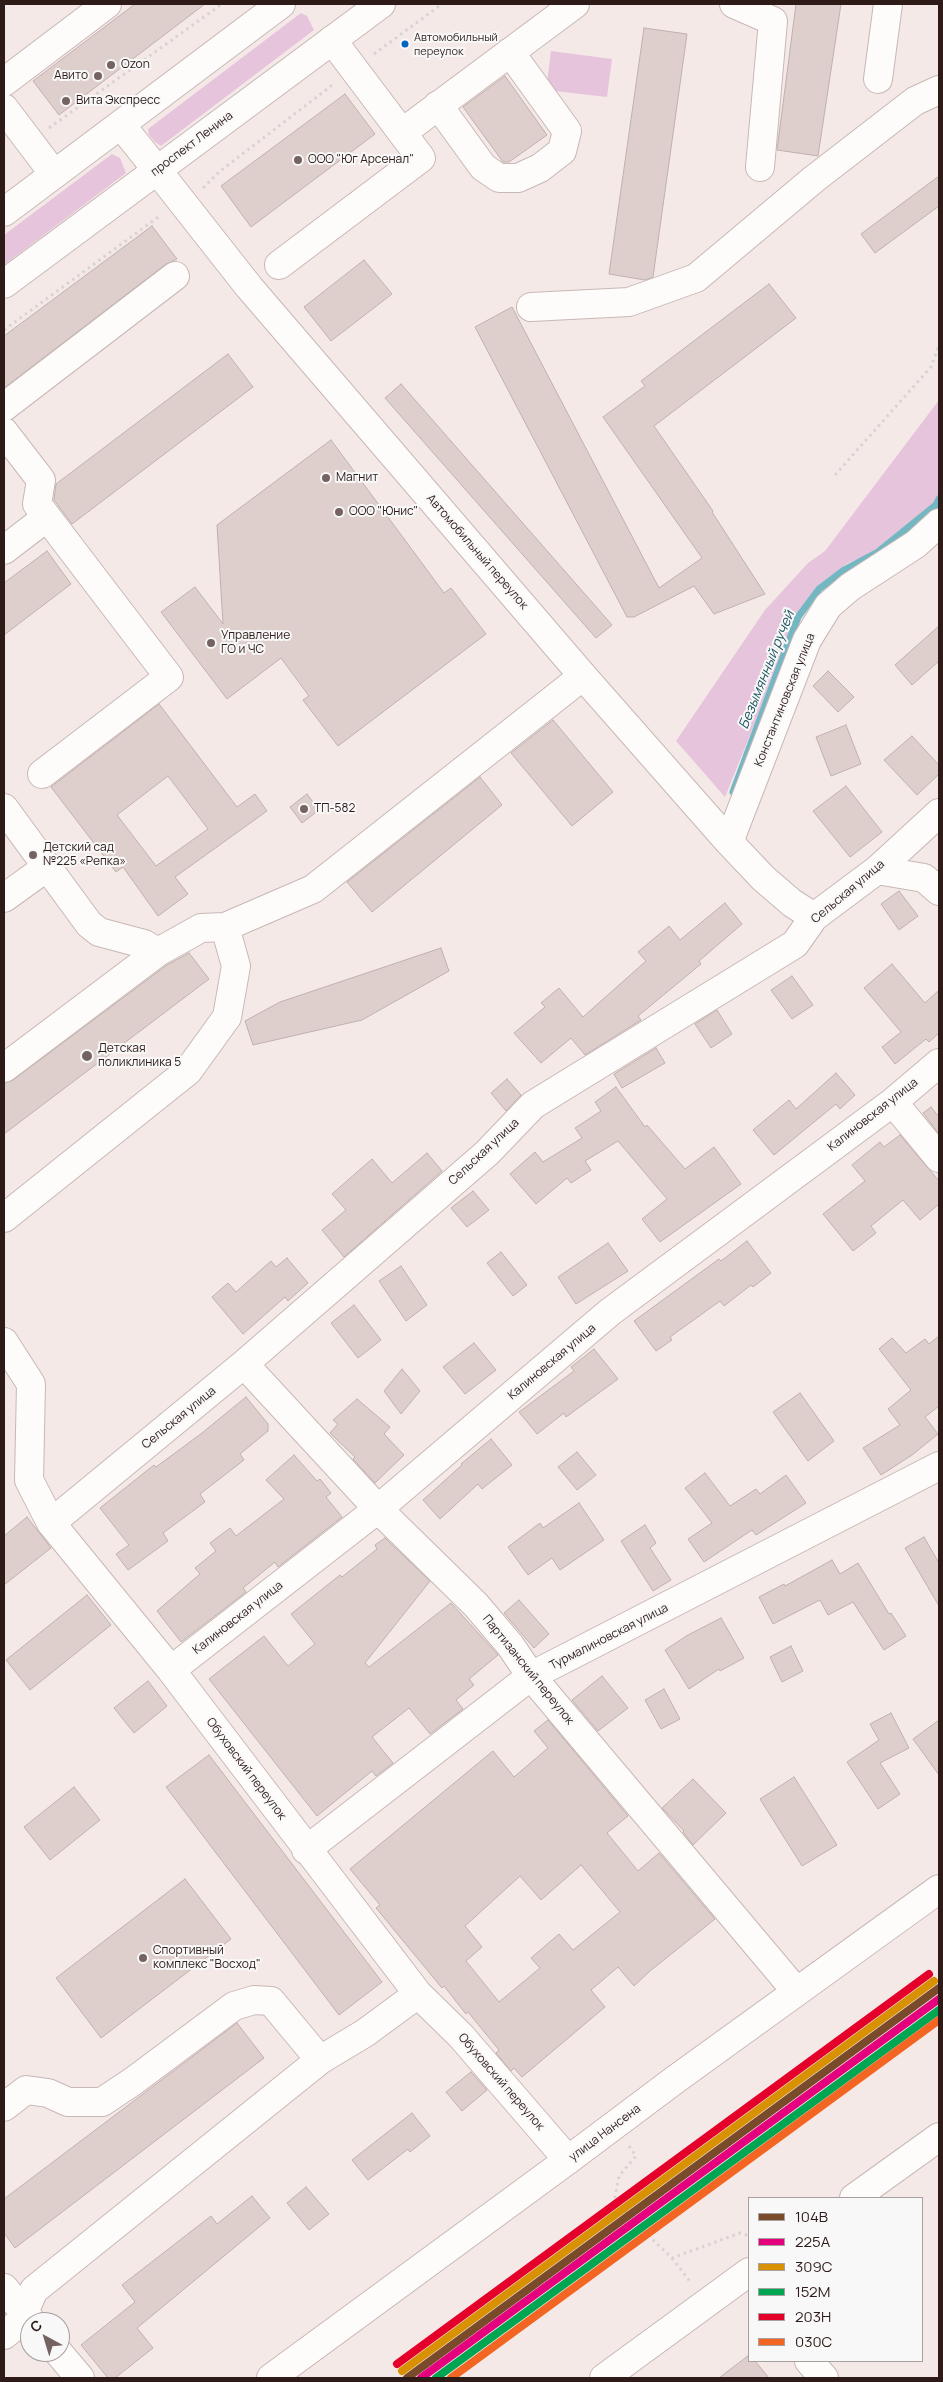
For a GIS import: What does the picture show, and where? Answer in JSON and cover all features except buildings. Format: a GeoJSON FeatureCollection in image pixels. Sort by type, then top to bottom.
{"type":"FeatureCollection","features":[{"type":"Feature","properties":{"kind":"street"},"geometry":{"type":"LineString","coordinates":[[4,82],[107,4]]}},
{"type":"Feature","properties":{"kind":"street"},"geometry":{"type":"LineString","coordinates":[[4,212],[281,4]]}},
{"type":"Feature","properties":{"kind":"street","name":"проспект Ленина"},"geometry":{"type":"LineString","coordinates":[[4,284],[381,4]]}},
{"type":"Feature","properties":{"kind":"street"},"geometry":{"type":"LineString","coordinates":[[402,132],[575,4]]}},
{"type":"Feature","properties":{"kind":"street"},"geometry":{"type":"LineString","coordinates":[[734,4],[773,21],[760,167]]}},
{"type":"Feature","properties":{"kind":"street"},"geometry":{"type":"LineString","coordinates":[[878,79],[888,4]]}},
{"type":"Feature","properties":{"kind":"street"},"geometry":{"type":"LineString","coordinates":[[279,266],[421,158],[332,40]]}},
{"type":"Feature","properties":{"kind":"street"},"geometry":{"type":"LineString","coordinates":[[438,106],[483,167],[500,178],[518,178],[540,168],[562,151],[568,131],[510,52]]}},
{"type":"Feature","properties":{"kind":"street"},"geometry":{"type":"LineString","coordinates":[[531,306],[629,302],[696,278],[814,178],[915,101],[939,90]]}},
{"type":"Feature","properties":{"kind":"street"},"geometry":{"type":"LineString","coordinates":[[4,108],[54,174]]}},
{"type":"Feature","properties":{"kind":"street","name":"Автомобильный переулок"},"geometry":{"type":"LineString","coordinates":[[121,125],[249,287],[583,676],[763,878],[792,903],[814,917]]}},
{"type":"Feature","properties":{"kind":"street"},"geometry":{"type":"LineString","coordinates":[[4,407],[175,276]]}},
{"type":"Feature","properties":{"kind":"street"},"geometry":{"type":"LineString","coordinates":[[4,432],[41,480],[37,504],[170,677],[42,774]]}},
{"type":"Feature","properties":{"kind":"street"},"geometry":{"type":"LineString","coordinates":[[4,550],[47,517]]}},
{"type":"Feature","properties":{"kind":"street","name":"Константиновская улица"},"geometry":{"type":"LineString","coordinates":[[729,842],[807,640],[828,606],[850,587],[916,544],[939,523]]}},
{"type":"Feature","properties":{"kind":"street"},"geometry":{"type":"LineString","coordinates":[[4,1068],[158,952],[201,928],[225,927],[313,889],[583,676]]}},
{"type":"Feature","properties":{"kind":"street"},"geometry":{"type":"LineString","coordinates":[[4,808],[89,924],[99,932],[144,944],[158,952]]}},
{"type":"Feature","properties":{"kind":"street","name":"Сельская улица"},"geometry":{"type":"LineString","coordinates":[[51,1523],[244,1364],[487,1153],[533,1105],[795,944],[814,917],[877,870],[939,813]]}},
{"type":"Feature","properties":{"kind":"street"},"geometry":{"type":"LineString","coordinates":[[4,898],[47,867]]}},
{"type":"Feature","properties":{"kind":"street"},"geometry":{"type":"LineString","coordinates":[[877,870],[924,878],[939,891]]}},
{"type":"Feature","properties":{"kind":"street"},"geometry":{"type":"LineString","coordinates":[[4,1218],[188,1071],[226,1017],[236,966],[225,927]]}},
{"type":"Feature","properties":{"kind":"street","name":"Калиновская улица"},"geometry":{"type":"LineString","coordinates":[[171,1670],[378,1509],[610,1312],[893,1102],[939,1063]]}},
{"type":"Feature","properties":{"kind":"street"},"geometry":{"type":"LineString","coordinates":[[893,1102],[939,1158]]}},
{"type":"Feature","properties":{"kind":"street","name":"Обуховский переулок"},"geometry":{"type":"LineString","coordinates":[[4,1342],[31,1384],[29,1480],[51,1523],[171,1670],[306,1850],[418,1994],[461,2036],[568,2160]]}},
{"type":"Feature","properties":{"kind":"street","name":"Партизанский переулок"},"geometry":{"type":"LineString","coordinates":[[244,1364],[378,1509],[476,1604],[510,1645],[531,1676],[796,1991]]}},
{"type":"Feature","properties":{"kind":"street","name":"Турмалиновская улица"},"geometry":{"type":"LineString","coordinates":[[306,1850],[531,1676],[939,1466]]}},
{"type":"Feature","properties":{"kind":"street","name":"улица Нансена"},"geometry":{"type":"LineString","coordinates":[[271,2378],[796,1991],[939,1888]]}},
{"type":"Feature","properties":{"kind":"street"},"geometry":{"type":"LineString","coordinates":[[29,2312],[34,2290],[320,2060],[365,2033],[418,1994]]}},
{"type":"Feature","properties":{"kind":"street"},"geometry":{"type":"LineString","coordinates":[[4,2106],[26,2090],[48,2093],[68,2102],[102,2102],[234,2006],[254,2000],[271,2001],[320,2060]]}},
{"type":"Feature","properties":{"kind":"street"},"geometry":{"type":"LineString","coordinates":[[855,2197],[939,2138]]}},
{"type":"Feature","properties":{"kind":"street"},"geometry":{"type":"LineString","coordinates":[[604,2378],[707,2303],[746,2281]]}},
{"type":"Feature","properties":{"kind":"street"},"geometry":{"type":"LineString","coordinates":[[4,2288],[24,2312]]}},
{"type":"Feature","properties":{"kind":"street"},"geometry":{"type":"LineString","coordinates":[[4,2335],[20,2322]]}},
{"type":"Feature","properties":{"kind":"street"},"geometry":{"type":"LineString","coordinates":[[66,2362],[80,2378]]}},
{"type":"Feature","properties":{"kind":"street"},"geometry":{"type":"LineString","coordinates":[[811,2362],[824,2378]]}},
{"type":"Feature","properties":{"kind":"path"},"geometry":{"type":"LineString","coordinates":[[30,142],[222,4]]}},
{"type":"Feature","properties":{"kind":"path"},"geometry":{"type":"LineString","coordinates":[[219,172],[354,68],[442,4]]}},
{"type":"Feature","properties":{"kind":"path"},"geometry":{"type":"LineString","coordinates":[[4,330],[154,218]]}},
{"type":"Feature","properties":{"kind":"path"},"geometry":{"type":"LineString","coordinates":[[835,475],[931,367],[939,345]]}},
{"type":"Feature","properties":{"kind":"path"},"geometry":{"type":"LineString","coordinates":[[613,2126],[636,2156],[619,2176],[614,2197],[635,2223],[672,2258],[707,2303]]}},
{"type":"Feature","properties":{"kind":"path"},"geometry":{"type":"LineString","coordinates":[[672,2258],[740,2233],[748,2236]]}},
{"type":"Feature","properties":{"kind":"shaded area"},"geometry":{"type":"Polygon","coordinates":[[[301,13],[307,16],[314,30],[161,146],[149,135],[148,129],[301,13]]]}},
{"type":"Feature","properties":{"kind":"shaded area"},"geometry":{"type":"Polygon","coordinates":[[[551,51],[612,59],[607,97],[546,90],[551,51]]]}},
{"type":"Feature","properties":{"kind":"shaded area"},"geometry":{"type":"Polygon","coordinates":[[[112,154],[120,158],[126,173],[4,265],[4,235],[112,154]]]}},
{"type":"Feature","properties":{"kind":"shaded area"},"geometry":{"type":"Polygon","coordinates":[[[939,400],[939,496],[934,507],[885,548],[848,563],[821,583],[797,619],[725,797],[676,741],[765,610],[808,563],[825,551],[939,400]]]}},
{"type":"Feature","properties":{"kind":"waterway","name":"Безымянный ручей"},"geometry":{"type":"LineString","coordinates":[[733,792],[798,617],[819,589],[844,570],[878,552],[936,505],[939,499]]}},
{"type":"Feature","properties":{"kind":"transit line","name":"203Н"},"geometry":{"type":"LineString","coordinates":[[397,2364],[929,1974]]}},
{"type":"Feature","properties":{"kind":"transit line","name":"309С"},"geometry":{"type":"LineString","coordinates":[[402,2371],[934,1981]]}},
{"type":"Feature","properties":{"kind":"transit line","name":"104В"},"geometry":{"type":"LineString","coordinates":[[407,2378],[939,1988]]}},
{"type":"Feature","properties":{"kind":"transit line","name":"225А"},"geometry":{"type":"LineString","coordinates":[[421,2378],[939,1999]]}},
{"type":"Feature","properties":{"kind":"transit line","name":"152М"},"geometry":{"type":"LineString","coordinates":[[436,2378],[939,2010]]}},
{"type":"Feature","properties":{"kind":"transit line","name":"030C"},"geometry":{"type":"LineString","coordinates":[[451,2378],[939,2020]]}},
{"type":"Feature","properties":{"kind":"place","name":"Автомобильный переулок"},"geometry":{"type":"Point","coordinates":[405,44]}},
{"type":"Feature","properties":{"kind":"place","name":"Ozon"},"geometry":{"type":"Point","coordinates":[111,65]}},
{"type":"Feature","properties":{"kind":"place","name":"Авито"},"geometry":{"type":"Point","coordinates":[98,76]}},
{"type":"Feature","properties":{"kind":"place","name":"Вита Экспресс"},"geometry":{"type":"Point","coordinates":[66,101]}},
{"type":"Feature","properties":{"kind":"place","name":"ООО \"Юг Арсенал\""},"geometry":{"type":"Point","coordinates":[298,160]}},
{"type":"Feature","properties":{"kind":"place","name":"Магнит"},"geometry":{"type":"Point","coordinates":[326,478]}},
{"type":"Feature","properties":{"kind":"place","name":"ООО \"Юнис\""},"geometry":{"type":"Point","coordinates":[339,512]}},
{"type":"Feature","properties":{"kind":"place","name":"Управление ГО и ЧС"},"geometry":{"type":"Point","coordinates":[211,643]}},
{"type":"Feature","properties":{"kind":"place","name":"ТП-582"},"geometry":{"type":"Point","coordinates":[304,809]}},
{"type":"Feature","properties":{"kind":"place","name":"Детский сад №225 «Репка»"},"geometry":{"type":"Point","coordinates":[33,855]}},
{"type":"Feature","properties":{"kind":"place","name":"Детская поликлиника 5"},"geometry":{"type":"Point","coordinates":[87,1056]}},
{"type":"Feature","properties":{"kind":"place","name":"Спортивный комплекс \"Восход\""},"geometry":{"type":"Point","coordinates":[143,1958]}}]}
